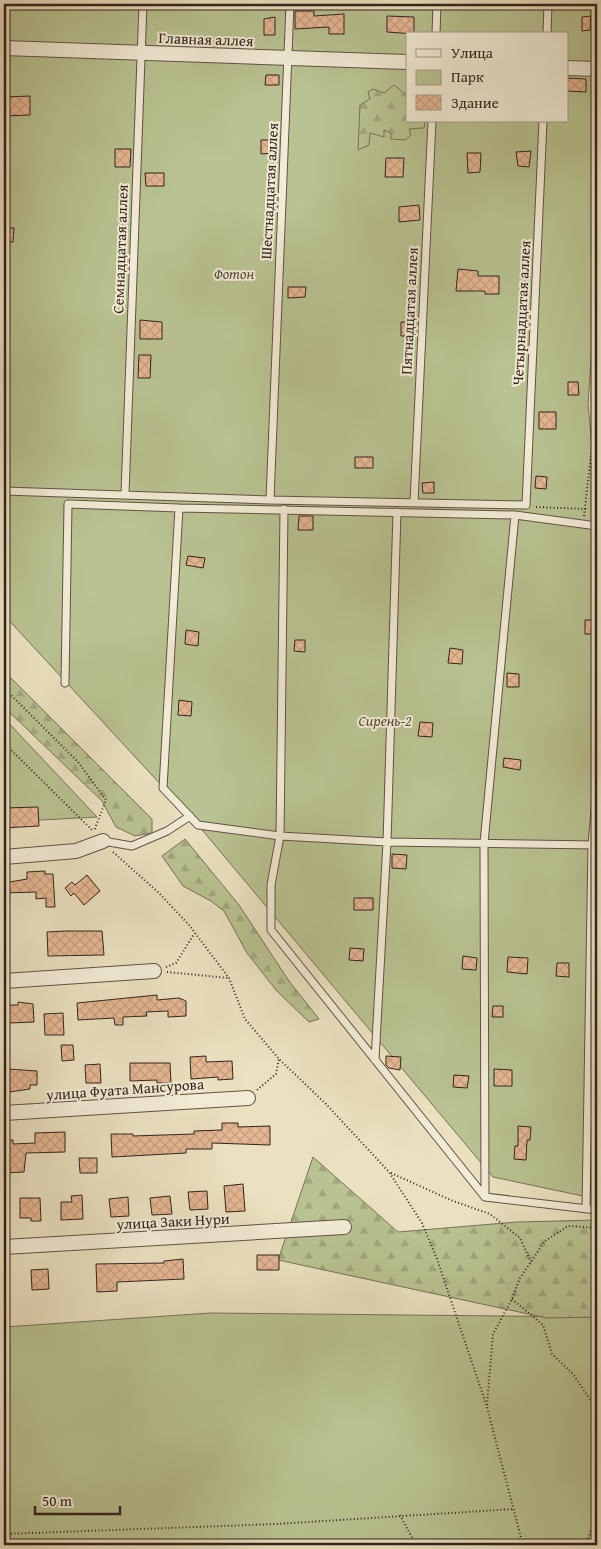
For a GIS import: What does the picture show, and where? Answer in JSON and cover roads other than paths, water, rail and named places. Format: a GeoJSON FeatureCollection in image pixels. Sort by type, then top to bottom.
{"type":"FeatureCollection","features":[{"type":"Feature","properties":{"kind":"street","name":"Главная аллея"},"geometry":{"type":"LineString","coordinates":[[4,48],[406,62]]}},
{"type":"Feature","properties":{"kind":"street"},"geometry":{"type":"LineString","coordinates":[[568,68],[597,69]]}},
{"type":"Feature","properties":{"kind":"street"},"geometry":{"type":"LineString","coordinates":[[4,857],[76,851],[98,836]]}},
{"type":"Feature","properties":{"kind":"street"},"geometry":{"type":"LineString","coordinates":[[4,981],[154,971]]}},
{"type":"Feature","properties":{"kind":"street","name":"улица Фуата Мансурова"},"geometry":{"type":"LineString","coordinates":[[4,1113],[248,1098]]}},
{"type":"Feature","properties":{"kind":"street","name":"улица Заки Нури"},"geometry":{"type":"LineString","coordinates":[[4,1247],[344,1227]]}},
{"type":"Feature","properties":{"kind":"lane","name":"Семнадцатая аллея"},"geometry":{"type":"LineString","coordinates":[[124,494],[143,4]]}},
{"type":"Feature","properties":{"kind":"lane","name":"Шестнадцатая аллея"},"geometry":{"type":"LineString","coordinates":[[270,500],[290,4]]}},
{"type":"Feature","properties":{"kind":"lane"},"geometry":{"type":"LineString","coordinates":[[436,32],[437,4]]}},
{"type":"Feature","properties":{"kind":"lane"},"geometry":{"type":"LineString","coordinates":[[547,32],[548,4]]}},
{"type":"Feature","properties":{"kind":"lane","name":"Пятнадцатая аллея"},"geometry":{"type":"LineString","coordinates":[[414,502],[432,122]]}},
{"type":"Feature","properties":{"kind":"lane","name":"Четырнадцатая аллея"},"geometry":{"type":"LineString","coordinates":[[414,502],[526,506],[543,122]]}},
{"type":"Feature","properties":{"kind":"lane"},"geometry":{"type":"LineString","coordinates":[[4,491],[270,500],[414,502]]}},
{"type":"Feature","properties":{"kind":"lane"},"geometry":{"type":"LineString","coordinates":[[65,683],[68,504],[515,515],[597,526]]}},
{"type":"Feature","properties":{"kind":"lane"},"geometry":{"type":"LineString","coordinates":[[179,508],[162,788],[198,825],[280,836],[387,842],[595,845]]}},
{"type":"Feature","properties":{"kind":"lane"},"geometry":{"type":"LineString","coordinates":[[284,509],[280,836],[271,885],[271,930],[485,1197],[597,1210]]}},
{"type":"Feature","properties":{"kind":"lane"},"geometry":{"type":"LineString","coordinates":[[375,1060],[387,842],[397,512]]}},
{"type":"Feature","properties":{"kind":"lane"},"geometry":{"type":"LineString","coordinates":[[485,1197],[484,843],[515,515]]}},
{"type":"Feature","properties":{"kind":"lane"},"geometry":{"type":"LineString","coordinates":[[586,1209],[597,786]]}},
{"type":"Feature","properties":{"kind":"lane"},"geometry":{"type":"LineString","coordinates":[[98,836],[132,846],[167,830],[190,816]]}},
{"type":"Feature","properties":{"kind":"park label","name":"Фотон"},"geometry":{"type":"Point","coordinates":[234,273]}},
{"type":"Feature","properties":{"kind":"park label","name":"Сирень-2"},"geometry":{"type":"Point","coordinates":[385,720]}}]}
